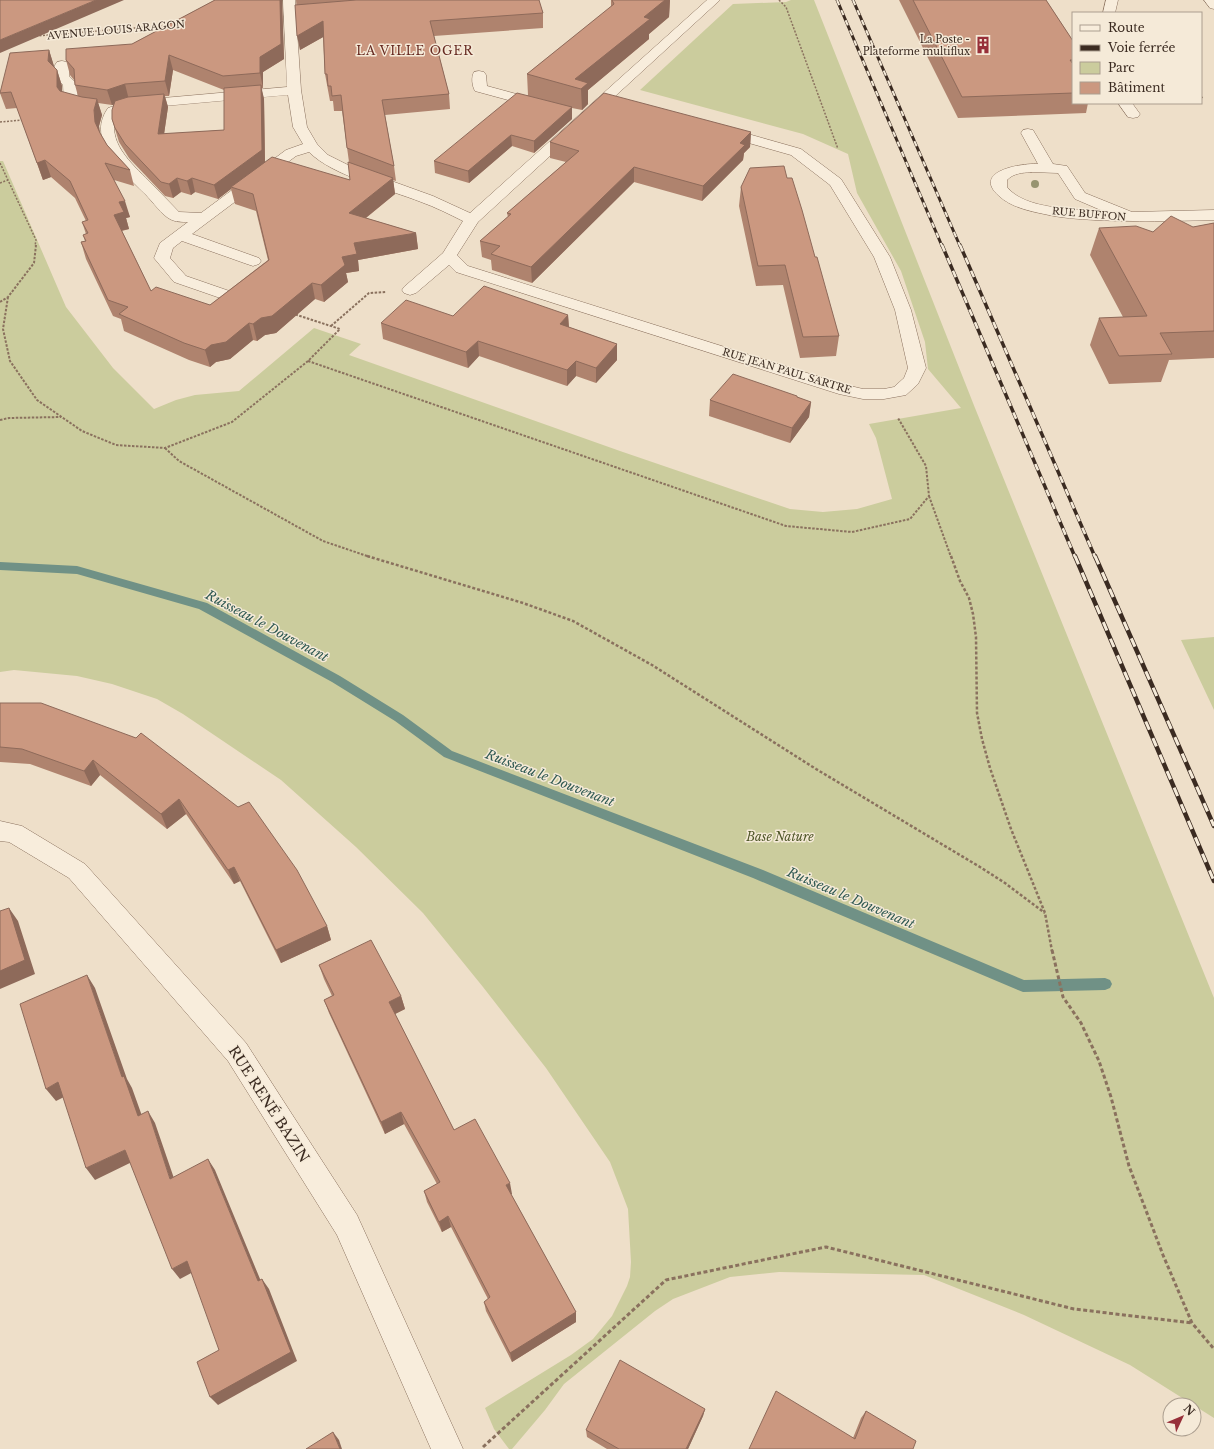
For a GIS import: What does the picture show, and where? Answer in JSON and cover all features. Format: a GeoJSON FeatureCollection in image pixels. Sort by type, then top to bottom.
{"type":"FeatureCollection","features":[{"type":"Feature","properties":{"kind":"street"},"geometry":{"type":"LineString","coordinates":[[290,0],[298,14],[294,90],[300,128],[311,146],[323,158],[345,169],[428,199],[472,219]]}},
{"type":"Feature","properties":{"kind":"street"},"geometry":{"type":"LineString","coordinates":[[410,290],[449,256],[472,219],[714,0]]}},
{"type":"Feature","properties":{"kind":"street"},"geometry":{"type":"LineString","coordinates":[[1109,12],[1112,0]]}},
{"type":"Feature","properties":{"kind":"street"},"geometry":{"type":"LineString","coordinates":[[1210,0],[1214,5]]}},
{"type":"Feature","properties":{"kind":"street"},"geometry":{"type":"LineString","coordinates":[[62,65],[62,77],[70,84],[71,104],[113,112],[129,106],[294,90]]}},
{"type":"Feature","properties":{"kind":"street"},"geometry":{"type":"LineString","coordinates":[[479,75],[480,88],[556,108]]}},
{"type":"Feature","properties":{"kind":"street"},"geometry":{"type":"LineString","coordinates":[[605,99],[621,103]]}},
{"type":"Feature","properties":{"kind":"street"},"geometry":{"type":"LineString","coordinates":[[113,112],[108,120],[108,134],[112,146],[120,160],[174,216],[189,218],[204,217]]}},
{"type":"Feature","properties":{"kind":"street"},"geometry":{"type":"LineString","coordinates":[[570,112],[585,116]]}},
{"type":"Feature","properties":{"kind":"street","name":"RUE JEAN PAUL SARTRE"},"geometry":{"type":"LineString","coordinates":[[449,256],[462,269],[839,389],[863,394],[884,394],[900,391],[912,380],[917,368],[903,310],[882,257],[836,182],[796,152],[705,126]]}},
{"type":"Feature","properties":{"kind":"street"},"geometry":{"type":"LineString","coordinates":[[1028,133],[1048,169]]}},
{"type":"Feature","properties":{"kind":"street"},"geometry":{"type":"LineString","coordinates":[[232,297],[180,279],[162,258],[166,246],[291,153],[311,146]]}},
{"type":"Feature","properties":{"kind":"street","name":"RUE BUFFON"},"geometry":{"type":"LineString","coordinates":[[1131,217],[1080,196],[1062,169],[1012,170],[1004,174],[999,179],[999,185],[1002,192],[1010,197],[1044,210],[1067,214],[1131,217],[1214,215]]}},
{"type":"Feature","properties":{"kind":"street"},"geometry":{"type":"LineString","coordinates":[[180,235],[253,261]]}},
{"type":"Feature","properties":{"kind":"street","name":"RUE RENÉ BAZIN"},"geometry":{"type":"LineString","coordinates":[[0,831],[14,833],[77,871],[238,1052],[347,1225],[447,1449]]}},
{"type":"Feature","properties":{"kind":"path"},"geometry":{"type":"LineString","coordinates":[[779,0],[786,7],[840,156],[836,166],[820,170]]}},
{"type":"Feature","properties":{"kind":"path","name":"AVENUE LOUIS ARAGON"},"geometry":{"type":"LineString","coordinates":[[30,37],[177,24]]}},
{"type":"Feature","properties":{"kind":"path"},"geometry":{"type":"LineString","coordinates":[[53,35],[54,28]]}},
{"type":"Feature","properties":{"kind":"path"},"geometry":{"type":"LineString","coordinates":[[0,162],[36,240],[34,263],[8,297],[0,302]]}},
{"type":"Feature","properties":{"kind":"path"},"geometry":{"type":"LineString","coordinates":[[0,182],[8,180]]}},
{"type":"Feature","properties":{"kind":"path"},"geometry":{"type":"LineString","coordinates":[[330,326],[369,293],[410,290]]}},
{"type":"Feature","properties":{"kind":"path"},"geometry":{"type":"LineString","coordinates":[[8,297],[3,329],[10,360],[37,400],[82,432],[116,445],[165,448],[232,422],[308,361],[340,330],[293,313]]}},
{"type":"Feature","properties":{"kind":"path"},"geometry":{"type":"LineString","coordinates":[[308,361],[786,526],[852,532],[910,519],[929,496]]}},
{"type":"Feature","properties":{"kind":"path"},"geometry":{"type":"LineString","coordinates":[[884,394],[926,466],[929,496],[960,581],[969,598],[974,614],[976,637],[977,713],[990,768],[1011,828],[1046,913],[1056,969],[1063,997],[1081,1023],[1099,1061],[1111,1097],[1129,1166],[1163,1255],[1192,1323],[1214,1349]]}},
{"type":"Feature","properties":{"kind":"path"},"geometry":{"type":"LineString","coordinates":[[0,420],[9,418],[62,417]]}},
{"type":"Feature","properties":{"kind":"path"},"geometry":{"type":"LineString","coordinates":[[165,448],[185,464],[323,541],[372,558],[523,603],[573,622],[652,665],[816,769],[1006,883],[1046,913]]}},
{"type":"Feature","properties":{"kind":"path"},"geometry":{"type":"LineString","coordinates":[[481,1449],[666,1280],[826,1247],[1074,1309],[1192,1323]]}},
{"type":"Feature","properties":{"kind":"green space","name":"Base Nature"},"geometry":{"type":"Polygon","coordinates":[[[791,0],[814,0],[975,408],[1214,998],[1214,1418],[1202,1410],[1202,1397],[1181,1397],[1130,1365],[1024,1315],[924,1275],[779,1272],[730,1277],[673,1299],[655,1311],[564,1384],[545,1410],[512,1449],[509,1449],[494,1429],[485,1408],[571,1355],[593,1339],[612,1316],[627,1286],[630,1277],[631,1262],[628,1209],[610,1162],[546,1068],[423,913],[356,847],[281,780],[183,714],[157,699],[112,684],[77,676],[14,670],[0,672],[0,161],[3,161],[66,307],[113,368],[154,409],[176,400],[195,395],[239,391],[314,328],[361,344],[349,355],[620,451],[790,509],[823,512],[857,509],[892,499],[876,438],[869,424],[961,408],[928,369],[925,342],[901,271],[857,193],[848,154],[803,134],[640,90],[733,4],[786,2],[791,0]]]}},
{"type":"Feature","properties":{"kind":"green space"},"geometry":{"type":"Polygon","coordinates":[[[1214,637],[1214,710],[1181,640],[1214,637]]]}},
{"type":"Feature","properties":{"kind":"building"},"geometry":{"type":"Polygon","coordinates":[[[0,0],[96,0],[0,40],[0,0]]]}},
{"type":"Feature","properties":{"kind":"building"},"geometry":{"type":"Polygon","coordinates":[[[215,0],[280,0],[281,44],[260,57],[260,73],[223,76],[169,55],[165,81],[125,84],[107,90],[75,85],[74,69],[66,60],[66,49],[132,44],[215,0]]]}},
{"type":"Feature","properties":{"kind":"building"},"geometry":{"type":"Polygon","coordinates":[[[356,0],[539,0],[543,13],[430,21],[449,94],[382,100],[394,166],[347,148],[341,95],[332,96],[331,86],[328,86],[327,74],[325,74],[323,21],[297,36],[295,5],[356,0]]]}},
{"type":"Feature","properties":{"kind":"building"},"geometry":{"type":"Polygon","coordinates":[[[612,0],[665,0],[644,17],[650,19],[575,79],[588,83],[581,89],[527,74],[614,4],[612,0]]]}},
{"type":"Feature","properties":{"kind":"building","name":"La Poste - Plateforme multiflux"},"geometry":{"type":"Polygon","coordinates":[[[913,0],[1046,0],[1072,39],[1072,60],[1070,60],[1072,63],[1072,93],[962,97],[913,0]]]}},
{"type":"Feature","properties":{"kind":"building"},"geometry":{"type":"Polygon","coordinates":[[[49,50],[48,61],[57,70],[57,87],[60,91],[82,97],[97,99],[94,110],[95,122],[100,133],[107,145],[130,170],[105,163],[125,201],[119,202],[124,212],[114,215],[151,291],[156,287],[210,305],[269,260],[253,194],[231,187],[272,157],[350,180],[348,162],[393,178],[349,213],[416,233],[354,243],[357,254],[342,257],[345,265],[321,285],[312,283],[272,316],[261,318],[253,324],[249,323],[226,342],[211,345],[205,350],[184,343],[119,314],[128,307],[108,300],[81,242],[86,241],[83,235],[88,233],[82,222],[88,220],[70,181],[45,160],[37,163],[11,92],[0,93],[10,53],[49,50]]]}},
{"type":"Feature","properties":{"kind":"building"},"geometry":{"type":"Polygon","coordinates":[[[261,85],[262,150],[214,185],[192,178],[187,181],[177,178],[169,184],[161,182],[125,144],[115,128],[112,119],[112,110],[115,101],[128,97],[164,94],[158,134],[224,130],[224,88],[261,85]]]}},
{"type":"Feature","properties":{"kind":"building"},"geometry":{"type":"Polygon","coordinates":[[[517,93],[572,107],[534,141],[511,135],[468,171],[434,161],[517,93]]]}},
{"type":"Feature","properties":{"kind":"building"},"geometry":{"type":"Polygon","coordinates":[[[604,93],[751,132],[740,143],[745,145],[703,186],[634,167],[531,267],[491,254],[500,246],[480,241],[511,214],[507,213],[579,151],[550,142],[604,93]]]}},
{"type":"Feature","properties":{"kind":"building"},"geometry":{"type":"Polygon","coordinates":[[[784,166],[787,178],[792,178],[815,257],[817,257],[839,336],[803,337],[785,265],[758,266],[741,187],[750,168],[784,166]]]}},
{"type":"Feature","properties":{"kind":"building"},"geometry":{"type":"Polygon","coordinates":[[[1171,216],[1193,227],[1214,223],[1214,331],[1160,333],[1172,354],[1119,356],[1099,318],[1147,316],[1099,228],[1136,226],[1153,232],[1171,216]]]}},
{"type":"Feature","properties":{"kind":"building"},"geometry":{"type":"Polygon","coordinates":[[[484,286],[568,315],[560,324],[617,344],[596,368],[576,361],[567,370],[478,341],[466,352],[381,323],[406,300],[453,316],[484,286]]]}},
{"type":"Feature","properties":{"kind":"building"},"geometry":{"type":"Polygon","coordinates":[[[733,374],[811,402],[792,428],[710,400],[733,374]]]}},
{"type":"Feature","properties":{"kind":"building"},"geometry":{"type":"Polygon","coordinates":[[[0,703],[41,703],[136,738],[141,733],[238,807],[249,802],[297,870],[327,926],[276,950],[234,867],[228,870],[179,799],[161,814],[93,760],[84,771],[22,749],[0,747],[0,703]]]}},
{"type":"Feature","properties":{"kind":"building"},"geometry":{"type":"Polygon","coordinates":[[[9,908],[25,960],[0,971],[0,911],[9,908]]]}},
{"type":"Feature","properties":{"kind":"building"},"geometry":{"type":"Polygon","coordinates":[[[371,940],[401,996],[389,1002],[454,1130],[475,1119],[510,1183],[506,1185],[576,1312],[510,1353],[484,1302],[490,1297],[448,1216],[439,1222],[424,1191],[440,1182],[401,1112],[381,1122],[324,1000],[334,995],[319,965],[371,940]]]}},
{"type":"Feature","properties":{"kind":"building"},"geometry":{"type":"Polygon","coordinates":[[[87,975],[122,1077],[124,1076],[138,1116],[148,1111],[170,1179],[208,1159],[258,1281],[262,1279],[291,1352],[210,1397],[197,1362],[219,1350],[187,1261],[172,1269],[125,1150],[86,1168],[58,1082],[46,1089],[20,1004],[87,975]]]}},
{"type":"Feature","properties":{"kind":"building"},"geometry":{"type":"Polygon","coordinates":[[[620,1360],[705,1409],[686,1449],[619,1449],[586,1430],[620,1360]]]}},
{"type":"Feature","properties":{"kind":"building"},"geometry":{"type":"Polygon","coordinates":[[[776,1391],[855,1439],[866,1411],[916,1441],[913,1449],[749,1449],[776,1391]]]}},
{"type":"Feature","properties":{"kind":"building"},"geometry":{"type":"Polygon","coordinates":[[[333,1432],[340,1449],[306,1449],[333,1432]]]}},
{"type":"Feature","properties":{"kind":"waterway","name":"Ruisseau le Douvenant"},"geometry":{"type":"LineString","coordinates":[[0,566],[77,570],[203,606],[336,679],[399,718],[448,754],[758,874],[1023,986],[1105,984]]}},
{"type":"Feature","properties":{"kind":"railway"},"geometry":{"type":"LineString","coordinates":[[837,0],[942,246]]}},
{"type":"Feature","properties":{"kind":"railway"},"geometry":{"type":"LineString","coordinates":[[853,0],[960,246]]}},
{"type":"Feature","properties":{"kind":"railway"},"geometry":{"type":"LineString","coordinates":[[942,245],[1075,557]]}},
{"type":"Feature","properties":{"kind":"railway"},"geometry":{"type":"LineString","coordinates":[[960,245],[1095,557]]}},
{"type":"Feature","properties":{"kind":"railway"},"geometry":{"type":"LineString","coordinates":[[1075,556],[1214,881]]}},
{"type":"Feature","properties":{"kind":"railway"},"geometry":{"type":"LineString","coordinates":[[1095,556],[1214,826]]}},
{"type":"Feature","properties":{"kind":"place","name":"La Poste - Plateforme multiflux"},"geometry":{"type":"Point","coordinates":[983,45]}},
{"type":"Feature","properties":{"kind":"district","name":"LA VILLE OGER"},"geometry":{"type":"Point","coordinates":[415,50]}}]}
